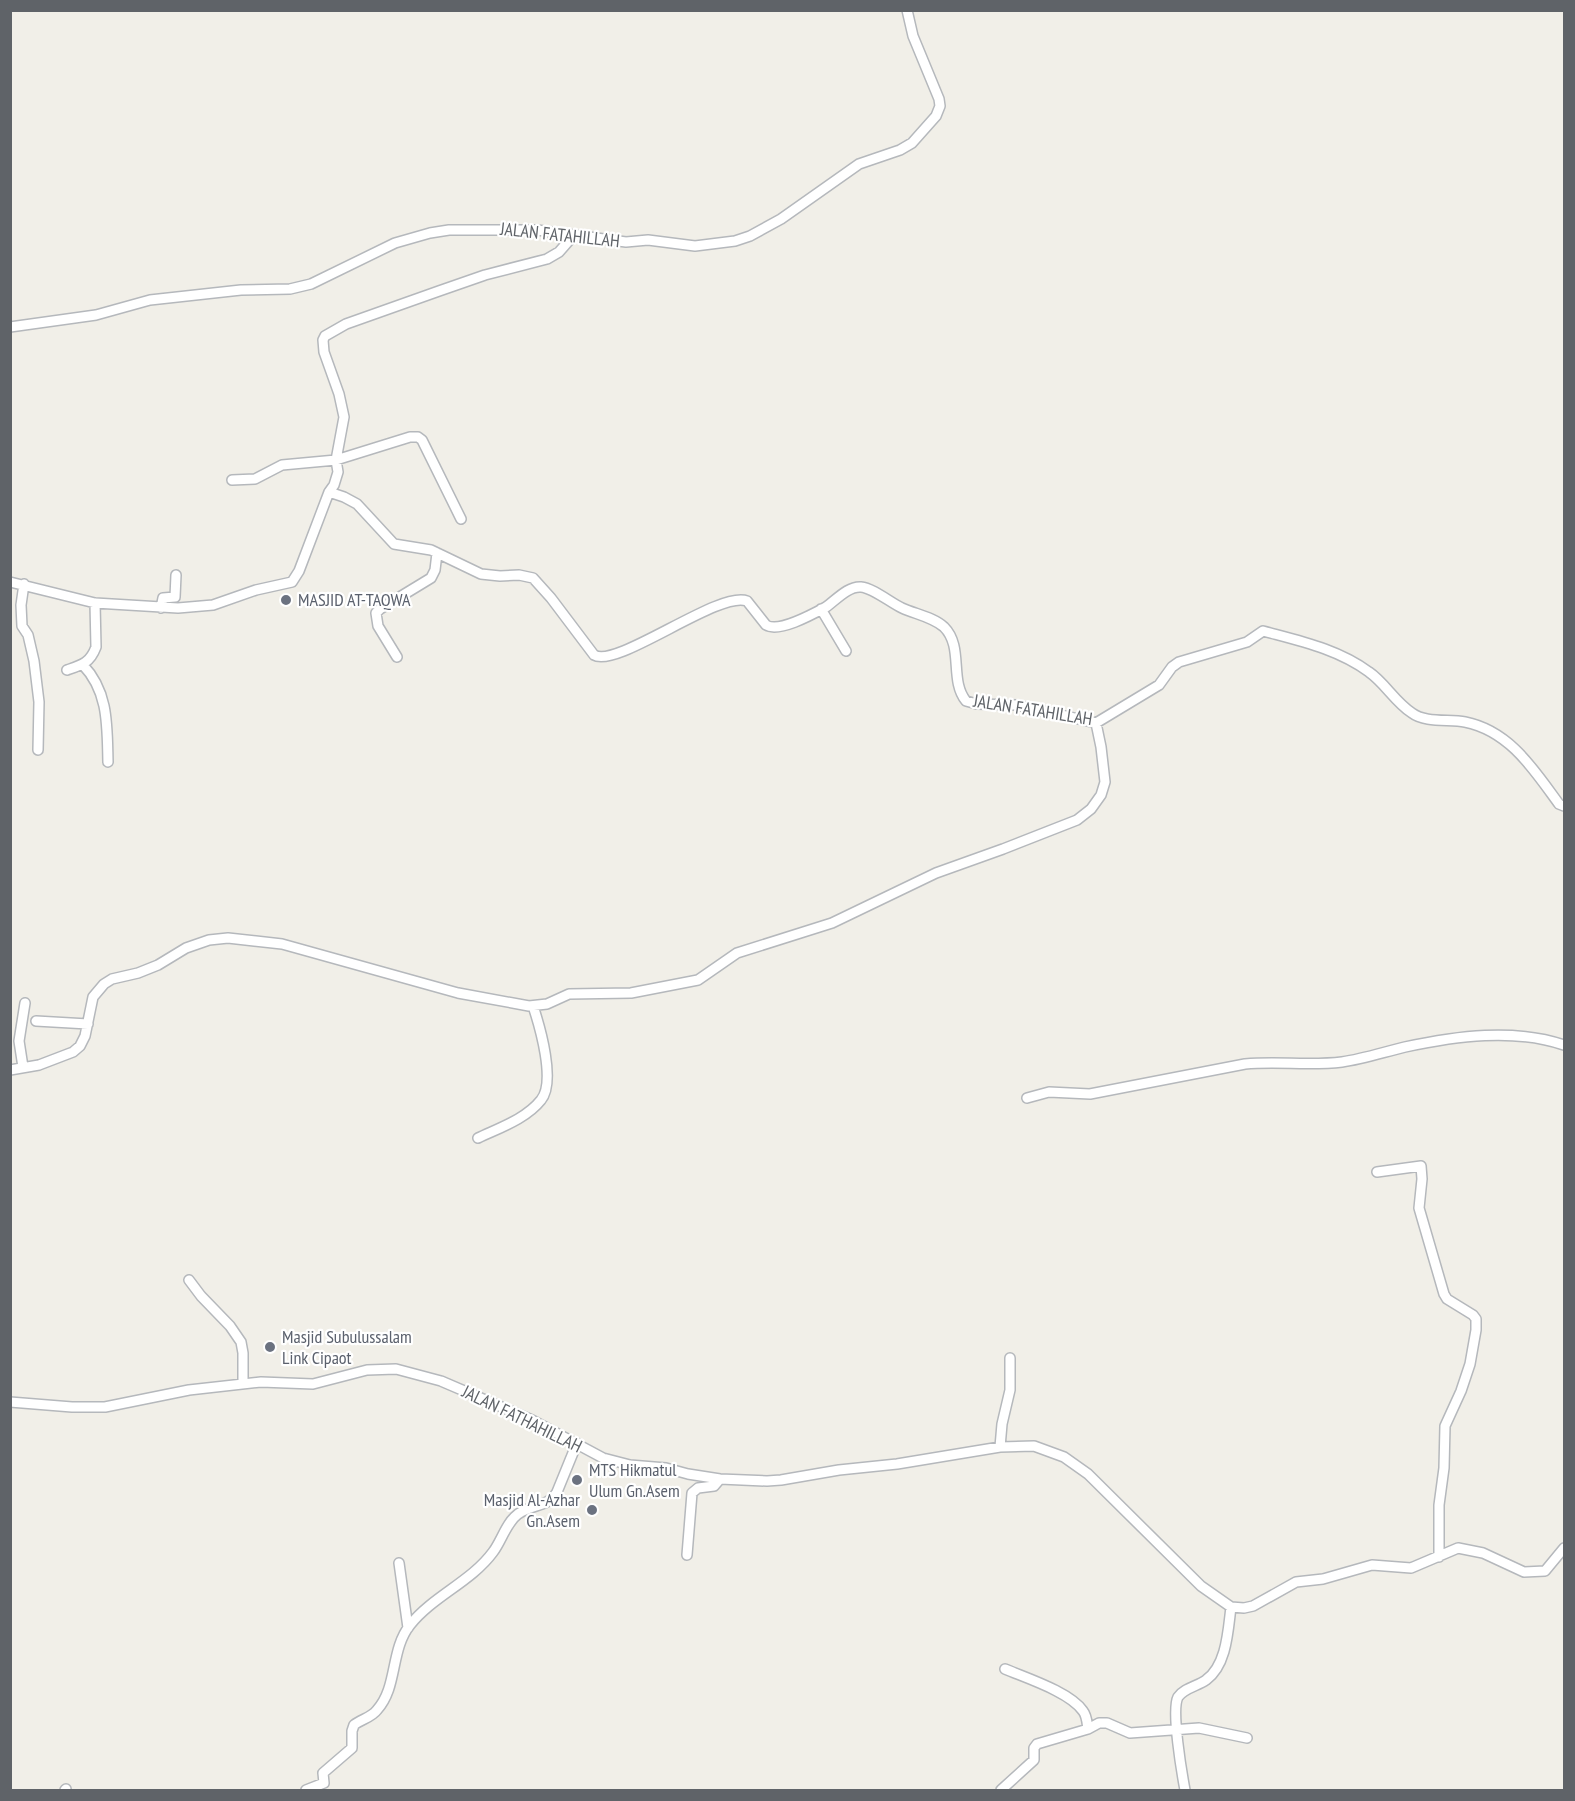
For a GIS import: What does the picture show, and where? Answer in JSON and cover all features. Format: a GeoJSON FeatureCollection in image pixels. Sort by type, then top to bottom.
{"type":"FeatureCollection","features":[{"type":"Feature","properties":{"kind":"street","name":"JALAN FATAHILLAH"},"geometry":{"type":"LineString","coordinates":[[10,327],[96,315],[150,300],[241,291],[290,289],[311,284],[395,243],[449,230],[514,228],[627,243],[648,240],[694,246],[735,241],[750,236],[781,219],[859,164],[900,150],[912,143],[936,116],[940,106],[937,91],[913,36],[907,10]]}},
{"type":"Feature","properties":{"kind":"street"},"geometry":{"type":"LineString","coordinates":[[10,582],[95,603],[197,608],[292,582],[299,571],[338,472],[336,460],[344,417],[343,406],[326,360],[322,340],[325,336],[365,317],[485,275],[547,259],[559,252],[573,236]]}},
{"type":"Feature","properties":{"kind":"street"},"geometry":{"type":"LineString","coordinates":[[232,480],[255,479],[282,465],[336,460],[410,437],[418,437],[422,440],[461,519]]}},
{"type":"Feature","properties":{"kind":"street","name":"JALAN FATAHILLAH"},"geometry":{"type":"LineString","coordinates":[[329,492],[357,504],[394,544],[424,548],[481,574],[519,575],[532,578],[594,655],[599,658],[617,654],[697,615],[740,599],[747,601],[770,627],[780,628],[821,609],[852,589],[866,588],[944,627],[952,639],[960,691],[966,701],[977,704],[1017,705],[1096,723],[1159,685],[1172,667],[1179,662],[1247,642],[1263,631],[1344,656],[1371,673],[1413,714],[1422,718],[1467,723],[1501,737],[1523,757],[1559,804],[1564,806]]}},
{"type":"Feature","properties":{"kind":"street"},"geometry":{"type":"LineString","coordinates":[[398,657],[378,626],[376,613],[428,581],[435,570],[437,553]]}},
{"type":"Feature","properties":{"kind":"street"},"geometry":{"type":"LineString","coordinates":[[161,608],[163,598],[175,597],[176,574]]}},
{"type":"Feature","properties":{"kind":"street"},"geometry":{"type":"LineString","coordinates":[[24,584],[21,605],[22,626],[28,635],[35,671],[39,702],[38,750]]}},
{"type":"Feature","properties":{"kind":"street"},"geometry":{"type":"LineString","coordinates":[[67,670],[83,665],[96,647],[95,603]]}},
{"type":"Feature","properties":{"kind":"street"},"geometry":{"type":"LineString","coordinates":[[821,609],[846,651]]}},
{"type":"Feature","properties":{"kind":"street"},"geometry":{"type":"LineString","coordinates":[[83,665],[98,682],[104,701],[108,762]]}},
{"type":"Feature","properties":{"kind":"street"},"geometry":{"type":"LineString","coordinates":[[10,1070],[39,1065],[73,1052],[80,1046],[88,1024],[93,997],[104,984],[112,979],[138,973],[158,965],[194,944],[221,938],[282,944],[458,993],[532,1006],[547,1004],[569,994],[631,993],[698,980],[737,953],[832,923],[936,873],[1077,820],[1091,809],[1101,795],[1105,782],[1096,723]]}},
{"type":"Feature","properties":{"kind":"street"},"geometry":{"type":"LineString","coordinates":[[24,1067],[19,1041],[25,1003]]}},
{"type":"Feature","properties":{"kind":"street"},"geometry":{"type":"LineString","coordinates":[[478,1138],[518,1119],[545,1095],[547,1084],[544,1050],[532,1006]]}},
{"type":"Feature","properties":{"kind":"street"},"geometry":{"type":"LineString","coordinates":[[36,1021],[88,1024]]}},
{"type":"Feature","properties":{"kind":"street"},"geometry":{"type":"LineString","coordinates":[[1027,1098],[1049,1092],[1090,1094],[1245,1064],[1345,1062],[1406,1047],[1479,1036],[1533,1037],[1564,1046]]}},
{"type":"Feature","properties":{"kind":"street"},"geometry":{"type":"LineString","coordinates":[[1377,1172],[1421,1167],[1419,1208],[1444,1294],[1447,1299],[1471,1313],[1476,1319],[1470,1364],[1460,1394],[1445,1426],[1444,1468],[1439,1505],[1439,1557]]}},
{"type":"Feature","properties":{"kind":"street"},"geometry":{"type":"LineString","coordinates":[[189,1280],[230,1326],[241,1342],[243,1384]]}},
{"type":"Feature","properties":{"kind":"street"},"geometry":{"type":"LineString","coordinates":[[1000,1448],[1002,1424],[1010,1390],[1010,1358]]}},
{"type":"Feature","properties":{"kind":"street","name":"JALAN FATHAHILLAH"},"geometry":{"type":"LineString","coordinates":[[10,1402],[105,1407],[189,1390],[271,1382],[313,1384],[368,1370],[396,1369],[427,1376],[453,1386],[532,1420],[603,1458],[630,1465],[666,1468],[720,1479],[781,1480],[1000,1448],[1035,1446],[1064,1456],[1088,1474],[1201,1586],[1231,1607]]}},
{"type":"Feature","properties":{"kind":"street"},"geometry":{"type":"LineString","coordinates":[[306,1791],[324,1783],[323,1773],[352,1748],[354,1725],[380,1707],[391,1679],[396,1654],[408,1628],[446,1593],[476,1572],[495,1550],[510,1523],[519,1514],[553,1499],[558,1492],[577,1443]]}},
{"type":"Feature","properties":{"kind":"street"},"geometry":{"type":"LineString","coordinates":[[687,1556],[692,1493],[698,1488],[714,1486],[720,1479]]}},
{"type":"Feature","properties":{"kind":"street"},"geometry":{"type":"LineString","coordinates":[[1185,1791],[1177,1731],[1178,1697],[1205,1681],[1218,1668],[1225,1644],[1231,1607],[1253,1606],[1296,1582],[1323,1579],[1372,1565],[1411,1568],[1458,1548],[1483,1553],[1524,1572],[1545,1571],[1564,1548]]}},
{"type":"Feature","properties":{"kind":"street"},"geometry":{"type":"LineString","coordinates":[[399,1563],[408,1628]]}},
{"type":"Feature","properties":{"kind":"street"},"geometry":{"type":"LineString","coordinates":[[1005,1669],[1037,1681],[1070,1700],[1083,1710],[1088,1729]]}},
{"type":"Feature","properties":{"kind":"street"},"geometry":{"type":"LineString","coordinates":[[1001,1791],[1034,1760],[1034,1748],[1037,1744],[1088,1729],[1099,1723],[1107,1723],[1130,1734],[1199,1728],[1247,1738]]}},
{"type":"Feature","properties":{"kind":"place","name":"MASJID AT-TAQWA"},"geometry":{"type":"Point","coordinates":[286,600]}},
{"type":"Feature","properties":{"kind":"place","name":"Masjid Subulussalam Link Cipaot"},"geometry":{"type":"Point","coordinates":[270,1347]}},
{"type":"Feature","properties":{"kind":"place","name":"MTS Hikmatul Ulum Gn.Asem"},"geometry":{"type":"Point","coordinates":[577,1480]}},
{"type":"Feature","properties":{"kind":"place","name":"Masjid Al-Azhar Gn.Asem"},"geometry":{"type":"Point","coordinates":[592,1510]}}]}
